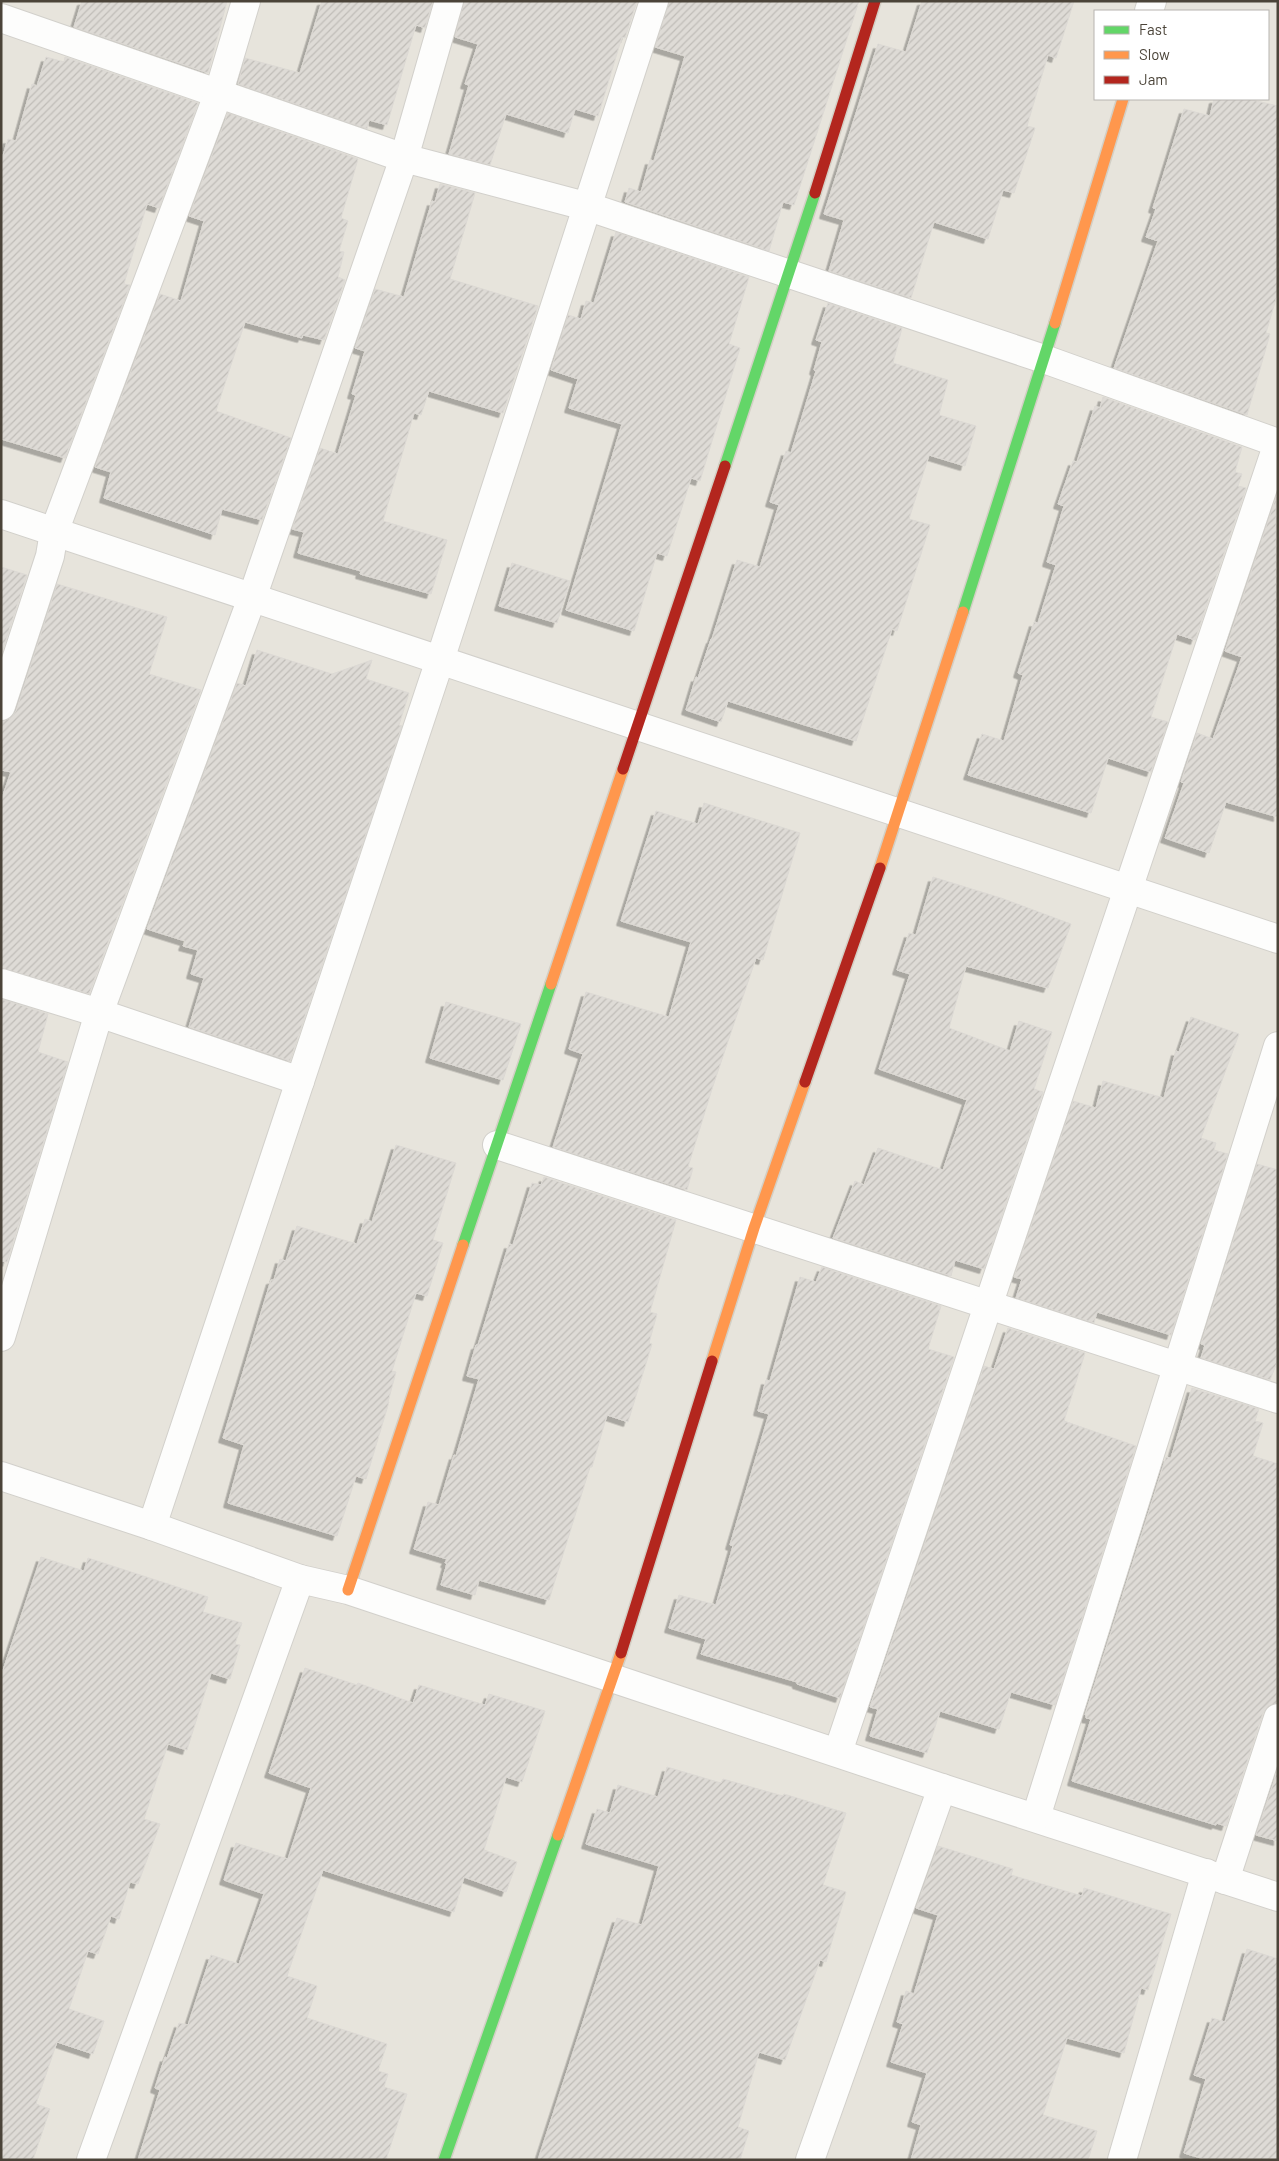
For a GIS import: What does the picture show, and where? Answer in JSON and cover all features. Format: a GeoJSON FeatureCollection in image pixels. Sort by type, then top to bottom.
{"type":"FeatureCollection","features":[{"type":"Feature","properties":{"kind":"street"},"geometry":{"type":"LineString","coordinates":[[1,706],[50,556],[54,532],[219,92],[246,1]]}},
{"type":"Feature","properties":{"kind":"street"},"geometry":{"type":"LineString","coordinates":[[1,1337],[99,1013],[252,598],[404,158],[449,1]]}},
{"type":"Feature","properties":{"kind":"street"},"geometry":{"type":"LineString","coordinates":[[152,1526],[440,660],[654,1]]}},
{"type":"Feature","properties":{"kind":"street"},"geometry":{"type":"LineString","coordinates":[[348,1590],[789,274],[875,1]]}},
{"type":"Feature","properties":{"kind":"street"},"geometry":{"type":"LineString","coordinates":[[5,18],[404,158],[589,206],[1044,359],[1278,443],[838,1752]]}},
{"type":"Feature","properties":{"kind":"street"},"geometry":{"type":"LineString","coordinates":[[444,2160],[613,1678],[754,1228],[899,813],[1044,359],[1122,100]]}},
{"type":"Feature","properties":{"kind":"street"},"geometry":{"type":"LineString","coordinates":[[1,514],[1278,938]]}},
{"type":"Feature","properties":{"kind":"street"},"geometry":{"type":"LineString","coordinates":[[1,983],[99,1013],[300,1081]]}},
{"type":"Feature","properties":{"kind":"street"},"geometry":{"type":"LineString","coordinates":[[1036,1817],[1278,1046]]}},
{"type":"Feature","properties":{"kind":"street"},"geometry":{"type":"LineString","coordinates":[[497,1145],[1278,1399]]}},
{"type":"Feature","properties":{"kind":"street"},"geometry":{"type":"LineString","coordinates":[[1,1476],[152,1526],[300,1579],[348,1590],[942,1788],[1278,1897]]}},
{"type":"Feature","properties":{"kind":"street"},"geometry":{"type":"LineString","coordinates":[[91,2160],[300,1579]]}},
{"type":"Feature","properties":{"kind":"street"},"geometry":{"type":"LineString","coordinates":[[1122,2160],[1216,1877],[1278,1718]]}},
{"type":"Feature","properties":{"kind":"street"},"geometry":{"type":"LineString","coordinates":[[810,2160],[942,1788]]}},
{"type":"Feature","properties":{"kind":"shaded area"},"geometry":{"type":"Polygon","coordinates":[[[1,1],[1278,1],[1278,2160],[1,2160],[1,1]]]}},
{"type":"Feature","properties":{"kind":"building"},"geometry":{"type":"Polygon","coordinates":[[[82,1],[227,1],[208,73],[74,27],[82,1]]]}},
{"type":"Feature","properties":{"kind":"building"},"geometry":{"type":"Polygon","coordinates":[[[322,1],[433,1],[425,28],[416,25],[387,125],[369,120],[367,129],[238,84],[245,58],[300,73],[322,1]]]}},
{"type":"Feature","properties":{"kind":"building"},"geometry":{"type":"Polygon","coordinates":[[[464,1],[637,1],[625,38],[622,37],[598,116],[575,109],[568,133],[506,114],[490,165],[449,154],[469,85],[465,84],[478,44],[455,37],[464,1]]]}},
{"type":"Feature","properties":{"kind":"building"},"geometry":{"type":"Polygon","coordinates":[[[669,1],[859,1],[794,205],[783,202],[769,251],[625,202],[629,188],[641,192],[650,160],[654,161],[685,56],[655,47],[669,1]]]}},
{"type":"Feature","properties":{"kind":"building"},"geometry":{"type":"Polygon","coordinates":[[[922,1],[1074,1],[1056,58],[1048,55],[1027,126],[1035,128],[1014,193],[1003,190],[988,239],[934,222],[911,298],[829,271],[844,220],[824,214],[878,44],[906,52],[922,1]]]}},
{"type":"Feature","properties":{"kind":"building"},"geometry":{"type":"Polygon","coordinates":[[[46,57],[64,62],[65,57],[198,103],[159,208],[147,204],[124,284],[130,285],[65,458],[1,439],[1,162],[8,139],[16,141],[32,84],[37,86],[46,57]]]}},
{"type":"Feature","properties":{"kind":"building"},"geometry":{"type":"Polygon","coordinates":[[[1214,100],[1252,100],[1278,106],[1278,292],[1266,333],[1270,334],[1247,415],[1114,368],[1158,241],[1146,237],[1156,209],[1153,208],[1184,109],[1210,116],[1214,100]]]}},
{"type":"Feature","properties":{"kind":"building"},"geometry":{"type":"Polygon","coordinates":[[[228,113],[358,159],[341,218],[348,221],[339,251],[344,252],[338,277],[345,280],[324,340],[303,335],[302,338],[245,322],[216,411],[291,438],[262,520],[222,509],[215,535],[104,498],[111,472],[95,467],[160,294],[181,301],[204,221],[189,216],[228,113]]]}},
{"type":"Feature","properties":{"kind":"building"},"geometry":{"type":"Polygon","coordinates":[[[440,184],[475,193],[450,279],[538,306],[503,413],[429,391],[421,415],[414,413],[383,521],[447,540],[431,594],[360,574],[361,571],[298,553],[304,532],[292,529],[320,448],[338,454],[356,395],[352,394],[365,351],[355,348],[375,289],[404,297],[432,201],[435,202],[440,184]]]}},
{"type":"Feature","properties":{"kind":"building"},"geometry":{"type":"Polygon","coordinates":[[[616,232],[749,277],[729,344],[740,348],[700,481],[691,478],[667,556],[657,553],[634,631],[566,610],[622,424],[569,408],[578,379],[551,370],[568,315],[581,319],[586,301],[594,303],[616,232]]]}},
{"type":"Feature","properties":{"kind":"building"},"geometry":{"type":"Polygon","coordinates":[[[828,303],[902,328],[893,363],[948,380],[939,415],[976,426],[965,466],[929,455],[909,519],[930,525],[897,631],[892,629],[856,741],[728,701],[721,722],[686,710],[696,677],[698,678],[712,639],[737,560],[760,567],[779,505],[770,502],[786,451],[791,453],[816,371],[814,370],[822,342],[816,340],[828,303]]]}},
{"type":"Feature","properties":{"kind":"building"},"geometry":{"type":"Polygon","coordinates":[[[1103,397],[1242,447],[1235,472],[1242,474],[1238,486],[1246,488],[1195,640],[1177,634],[1151,717],[1168,722],[1151,772],[1108,758],[1091,813],[968,775],[982,734],[1004,741],[1023,675],[1018,673],[1034,622],[1038,623],[1056,565],[1047,562],[1064,506],[1058,504],[1073,461],[1077,462],[1095,406],[1100,408],[1103,397]]]}},
{"type":"Feature","properties":{"kind":"building"},"geometry":{"type":"Polygon","coordinates":[[[1276,497],[1278,817],[1226,802],[1209,853],[1165,838],[1184,783],[1181,782],[1197,733],[1213,739],[1242,657],[1225,651],[1276,497]]]}},
{"type":"Feature","properties":{"kind":"building"},"geometry":{"type":"Polygon","coordinates":[[[512,563],[570,581],[557,623],[499,606],[512,563]]]}},
{"type":"Feature","properties":{"kind":"building"},"geometry":{"type":"Polygon","coordinates":[[[1,567],[27,575],[1,655],[1,567]]]}},
{"type":"Feature","properties":{"kind":"building"},"geometry":{"type":"Polygon","coordinates":[[[57,584],[167,617],[149,674],[201,690],[89,994],[1,968],[1,801],[11,772],[1,770],[1,721],[11,718],[16,711],[57,584]]]}},
{"type":"Feature","properties":{"kind":"building"},"geometry":{"type":"Polygon","coordinates":[[[257,650],[332,674],[372,660],[366,679],[409,693],[399,725],[402,726],[290,1061],[189,1027],[204,978],[191,974],[198,950],[183,946],[185,941],[147,929],[237,683],[246,686],[257,650]]]}},
{"type":"Feature","properties":{"kind":"building"},"geometry":{"type":"Polygon","coordinates":[[[704,803],[800,833],[763,960],[756,958],[712,1089],[688,1167],[693,1168],[687,1190],[553,1147],[583,1054],[569,1049],[586,992],[669,1017],[691,942],[621,921],[656,811],[698,824],[704,803]]]}},
{"type":"Feature","properties":{"kind":"building"},"geometry":{"type":"Polygon","coordinates":[[[933,877],[1001,898],[1071,924],[1048,988],[966,966],[949,1028],[1010,1051],[1019,1021],[1052,1032],[1034,1089],[1043,1092],[984,1269],[955,1260],[951,1276],[833,1238],[855,1181],[864,1185],[878,1148],[943,1170],[967,1100],[879,1069],[910,974],[897,970],[909,933],[916,935],[933,877]]]}},
{"type":"Feature","properties":{"kind":"building"},"geometry":{"type":"Polygon","coordinates":[[[1,999],[48,1014],[38,1052],[68,1062],[7,1262],[1,1261],[1,999]]]}},
{"type":"Feature","properties":{"kind":"building"},"geometry":{"type":"Polygon","coordinates":[[[446,1002],[521,1024],[503,1080],[430,1058],[446,1002]]]}},
{"type":"Feature","properties":{"kind":"building"},"geometry":{"type":"Polygon","coordinates":[[[1191,1017],[1239,1034],[1201,1138],[1216,1143],[1214,1150],[1228,1154],[1171,1335],[1097,1312],[1094,1323],[1016,1298],[1022,1279],[1014,1277],[1073,1101],[1096,1108],[1103,1081],[1164,1098],[1176,1051],[1179,1052],[1191,1017]]]}},
{"type":"Feature","properties":{"kind":"building"},"geometry":{"type":"Polygon","coordinates":[[[396,1145],[456,1163],[433,1240],[443,1243],[427,1296],[416,1293],[392,1371],[396,1372],[389,1402],[366,1479],[356,1476],[337,1536],[228,1503],[244,1445],[223,1438],[271,1280],[274,1280],[280,1259],[286,1261],[297,1226],[357,1244],[365,1219],[372,1222],[396,1145]]]}},
{"type":"Feature","properties":{"kind":"building"},"geometry":{"type":"Polygon","coordinates":[[[1257,1164],[1278,1170],[1278,1360],[1270,1380],[1201,1358],[1205,1345],[1201,1344],[1257,1164]]]}},
{"type":"Feature","properties":{"kind":"building"},"geometry":{"type":"Polygon","coordinates":[[[544,1177],[676,1220],[650,1312],[657,1314],[649,1343],[652,1344],[628,1422],[607,1415],[549,1600],[479,1580],[475,1595],[441,1585],[447,1559],[414,1549],[428,1502],[439,1505],[454,1455],[456,1456],[479,1379],[467,1376],[509,1244],[513,1245],[532,1183],[541,1185],[544,1177]]]}},
{"type":"Feature","properties":{"kind":"building"},"geometry":{"type":"Polygon","coordinates":[[[822,1267],[941,1306],[928,1349],[954,1357],[840,1698],[797,1684],[797,1682],[701,1654],[706,1639],[669,1628],[679,1595],[716,1605],[733,1546],[730,1545],[769,1414],[758,1411],[766,1380],[770,1381],[800,1277],[816,1282],[822,1267]]]}},
{"type":"Feature","properties":{"kind":"building"},"geometry":{"type":"Polygon","coordinates":[[[1008,1328],[1085,1353],[1064,1421],[1136,1446],[1055,1705],[1011,1692],[999,1729],[940,1711],[927,1753],[870,1736],[878,1709],[870,1707],[984,1366],[994,1369],[1008,1328]]]}},
{"type":"Feature","properties":{"kind":"building"},"geometry":{"type":"Polygon","coordinates":[[[1192,1388],[1259,1409],[1255,1421],[1263,1423],[1253,1456],[1278,1464],[1278,1703],[1268,1706],[1263,1713],[1226,1826],[1216,1823],[1216,1825],[1072,1781],[1091,1719],[1086,1718],[1085,1715],[1166,1457],[1171,1458],[1192,1388]]]}},
{"type":"Feature","properties":{"kind":"building"},"geometry":{"type":"Polygon","coordinates":[[[41,1557],[84,1571],[88,1558],[208,1597],[203,1612],[242,1623],[235,1644],[240,1645],[230,1679],[211,1673],[187,1750],[168,1744],[144,1819],[160,1824],[138,1884],[130,1882],[119,1919],[111,1916],[98,1954],[88,1951],[69,2009],[104,2021],[93,2054],[57,2042],[36,2104],[50,2109],[33,2160],[1,2160],[1,1676],[41,1557]]]}},
{"type":"Feature","properties":{"kind":"building"},"geometry":{"type":"Polygon","coordinates":[[[305,1668],[357,1685],[358,1683],[413,1703],[419,1685],[485,1705],[489,1694],[545,1711],[522,1782],[506,1777],[484,1850],[517,1862],[506,1892],[464,1877],[454,1912],[323,1870],[287,1976],[317,1986],[307,2018],[387,2044],[378,2071],[388,2074],[384,2087],[407,2094],[386,2160],[138,2160],[160,2090],[155,2088],[165,2057],[167,2058],[179,2023],[188,2025],[211,1955],[239,1964],[264,1894],[224,1880],[236,1843],[288,1859],[311,1788],[269,1773],[305,1668]]]}},
{"type":"Feature","properties":{"kind":"building"},"geometry":{"type":"Polygon","coordinates":[[[667,1767],[721,1783],[723,1779],[783,1796],[784,1794],[846,1813],[823,1885],[846,1892],[826,1962],[820,1960],[785,2060],[759,2052],[738,2127],[749,2131],[740,2160],[538,2160],[617,1918],[642,1925],[659,1866],[586,1844],[597,1809],[610,1813],[618,1785],[658,1797],[667,1767]]]}},
{"type":"Feature","properties":{"kind":"building"},"geometry":{"type":"Polygon","coordinates":[[[1278,1769],[1278,1841],[1256,1835],[1278,1769]]]}},
{"type":"Feature","properties":{"kind":"building"},"geometry":{"type":"Polygon","coordinates":[[[938,1846],[1013,1869],[1011,1875],[1082,1896],[1084,1888],[1171,1914],[1148,1990],[1141,1988],[1124,2053],[1067,2038],[1043,2115],[1097,2131],[1088,2160],[911,2160],[921,2125],[912,2122],[927,2073],[891,2062],[903,2024],[897,2022],[906,1991],[914,1994],[938,1915],[916,1908],[938,1846]]]}},
{"type":"Feature","properties":{"kind":"building"},"geometry":{"type":"Polygon","coordinates":[[[1247,1949],[1278,1959],[1278,2160],[1207,2160],[1184,2153],[1206,2079],[1194,2075],[1212,2018],[1225,2022],[1247,1949]]]}},
{"type":"Feature","properties":{"kind":"traffic: fast"},"geometry":{"type":"LineString","coordinates":[[725,466],[815,193]]}},
{"type":"Feature","properties":{"kind":"traffic: fast"},"geometry":{"type":"LineString","coordinates":[[963,612],[1055,323]]}},
{"type":"Feature","properties":{"kind":"traffic: fast"},"geometry":{"type":"LineString","coordinates":[[463,1245],[551,984]]}},
{"type":"Feature","properties":{"kind":"traffic: fast"},"geometry":{"type":"LineString","coordinates":[[444,2160],[558,1835]]}},
{"type":"Feature","properties":{"kind":"traffic: slow"},"geometry":{"type":"LineString","coordinates":[[1055,323],[1123,100]]}},
{"type":"Feature","properties":{"kind":"traffic: slow"},"geometry":{"type":"LineString","coordinates":[[880,868],[963,612]]}},
{"type":"Feature","properties":{"kind":"traffic: slow"},"geometry":{"type":"LineString","coordinates":[[551,984],[623,769]]}},
{"type":"Feature","properties":{"kind":"traffic: slow"},"geometry":{"type":"LineString","coordinates":[[712,1361],[754,1228],[805,1082]]}},
{"type":"Feature","properties":{"kind":"traffic: slow"},"geometry":{"type":"LineString","coordinates":[[348,1590],[463,1245]]}},
{"type":"Feature","properties":{"kind":"traffic: slow"},"geometry":{"type":"LineString","coordinates":[[558,1835],[621,1653]]}},
{"type":"Feature","properties":{"kind":"traffic: jam"},"geometry":{"type":"LineString","coordinates":[[815,193],[875,1]]}},
{"type":"Feature","properties":{"kind":"traffic: jam"},"geometry":{"type":"LineString","coordinates":[[623,769],[725,466]]}},
{"type":"Feature","properties":{"kind":"traffic: jam"},"geometry":{"type":"LineString","coordinates":[[805,1082],[880,868]]}},
{"type":"Feature","properties":{"kind":"traffic: jam"},"geometry":{"type":"LineString","coordinates":[[621,1653],[712,1361]]}}]}
